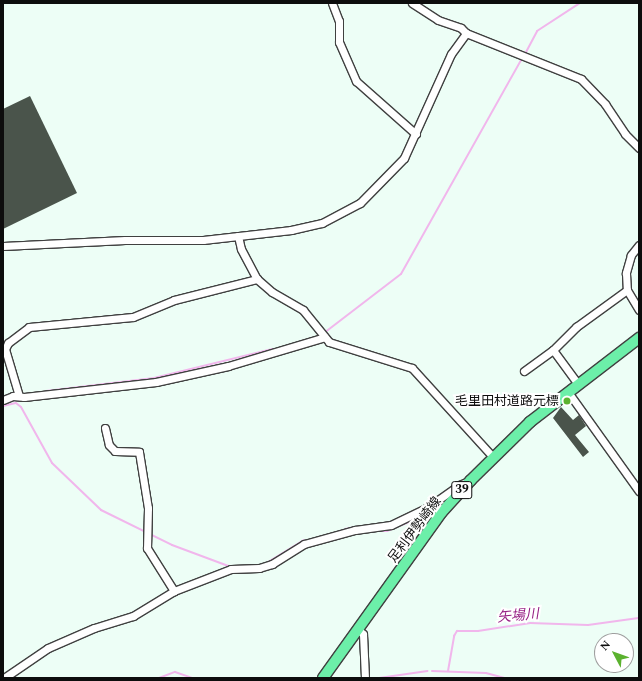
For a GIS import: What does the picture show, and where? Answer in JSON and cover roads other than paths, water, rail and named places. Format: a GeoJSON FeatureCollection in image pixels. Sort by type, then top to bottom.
{"type":"FeatureCollection","features":[{"type":"Feature","properties":{"kind":"main road","name":"足利伊勢崎線"},"geometry":{"type":"LineString","coordinates":[[323,678],[442,512],[471,480],[530,422],[639,338]]}},
{"type":"Feature","properties":{"kind":"street"},"geometry":{"type":"LineString","coordinates":[[332,3],[339,21],[339,42],[356,81],[416,134]]}},
{"type":"Feature","properties":{"kind":"street"},"geometry":{"type":"LineString","coordinates":[[412,3],[438,20],[461,28],[466,34],[581,79],[605,104],[625,134],[639,148]]}},
{"type":"Feature","properties":{"kind":"street"},"geometry":{"type":"LineString","coordinates":[[3,246],[124,240],[203,240],[291,230],[322,223],[360,203],[404,158],[451,54],[466,34]]}},
{"type":"Feature","properties":{"kind":"street"},"geometry":{"type":"LineString","coordinates":[[238,236],[241,249],[257,279],[272,292],[303,310],[319,327],[324,337],[329,342],[412,368],[494,457]]}},
{"type":"Feature","properties":{"kind":"street"},"geometry":{"type":"LineString","coordinates":[[639,245],[631,255],[626,273],[627,290],[639,310]]}},
{"type":"Feature","properties":{"kind":"street"},"geometry":{"type":"LineString","coordinates":[[19,396],[5,349],[8,343],[29,327],[133,317],[174,300],[257,279]]}},
{"type":"Feature","properties":{"kind":"street"},"geometry":{"type":"LineString","coordinates":[[524,371],[553,350],[576,327],[627,290]]}},
{"type":"Feature","properties":{"kind":"street"},"geometry":{"type":"LineString","coordinates":[[3,400],[19,396],[156,382],[228,366],[324,337]]}},
{"type":"Feature","properties":{"kind":"street"},"geometry":{"type":"LineString","coordinates":[[553,350],[578,384]]}},
{"type":"Feature","properties":{"kind":"street"},"geometry":{"type":"LineString","coordinates":[[568,392],[639,491]]}},
{"type":"Feature","properties":{"kind":"street"},"geometry":{"type":"LineString","coordinates":[[105,428],[109,445],[115,451],[139,452],[148,508],[146,532],[147,548],[174,591]]}},
{"type":"Feature","properties":{"kind":"street"},"geometry":{"type":"LineString","coordinates":[[4,678],[48,648],[94,628],[133,616],[174,591],[231,569],[259,568],[272,564],[304,544],[355,530],[391,525],[428,507],[459,485],[471,480]]}},
{"type":"Feature","properties":{"kind":"street"},"geometry":{"type":"LineString","coordinates":[[358,629],[363,634],[365,678]]}},
{"type":"Feature","properties":{"kind":"waterway"},"geometry":{"type":"LineString","coordinates":[[525,54],[537,31],[580,3]]}},
{"type":"Feature","properties":{"kind":"waterway"},"geometry":{"type":"LineString","coordinates":[[324,333],[401,274],[522,58]]}},
{"type":"Feature","properties":{"kind":"waterway"},"geometry":{"type":"LineString","coordinates":[[46,391],[154,378],[272,349]]}},
{"type":"Feature","properties":{"kind":"waterway"},"geometry":{"type":"LineString","coordinates":[[3,406],[16,403],[21,407],[52,463],[101,510],[172,545],[231,567]]}},
{"type":"Feature","properties":{"kind":"waterway"},"geometry":{"type":"LineString","coordinates":[[369,531],[387,531],[412,521],[449,496]]}},
{"type":"Feature","properties":{"kind":"waterway"},"geometry":{"type":"LineString","coordinates":[[345,529],[356,527]]}},
{"type":"Feature","properties":{"kind":"waterway"},"geometry":{"type":"LineString","coordinates":[[268,562],[304,540]]}},
{"type":"Feature","properties":{"kind":"waterway","name":"矢場川"},"geometry":{"type":"LineString","coordinates":[[448,671],[454,636],[457,631],[478,631],[530,623],[588,625],[639,618]]}},
{"type":"Feature","properties":{"kind":"waterway","name":"矢場川"},"geometry":{"type":"LineString","coordinates":[[379,678],[427,671]]}},
{"type":"Feature","properties":{"kind":"waterway"},"geometry":{"type":"LineString","coordinates":[[432,671],[486,673],[505,678]]}},
{"type":"Feature","properties":{"kind":"waterway","name":"矢場川"},"geometry":{"type":"LineString","coordinates":[[159,678],[175,672],[192,678]]}},
{"type":"Feature","properties":{"kind":"place","name":"毛里田村道路元標"},"geometry":{"type":"Point","coordinates":[567,401]}}]}
